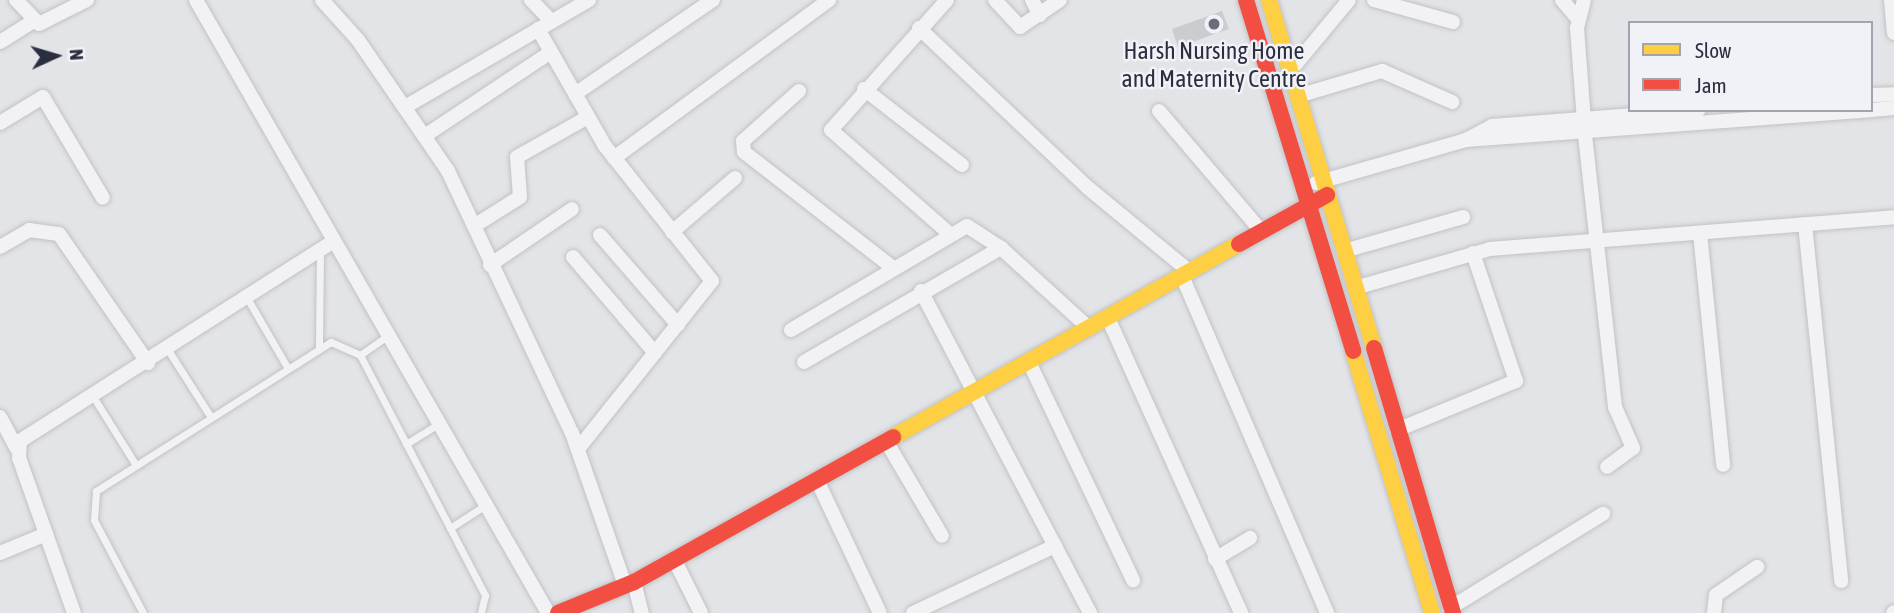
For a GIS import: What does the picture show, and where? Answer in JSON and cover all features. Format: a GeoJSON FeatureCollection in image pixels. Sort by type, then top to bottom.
{"type":"FeatureCollection","features":[{"type":"Feature","properties":{"kind":"street"},"geometry":{"type":"LineString","coordinates":[[16,0],[34,22]]}},
{"type":"Feature","properties":{"kind":"street"},"geometry":{"type":"LineString","coordinates":[[0,43],[34,22],[52,22],[87,0]]}},
{"type":"Feature","properties":{"kind":"street"},"geometry":{"type":"LineString","coordinates":[[196,0],[326,246],[386,337],[548,613]]}},
{"type":"Feature","properties":{"kind":"street"},"geometry":{"type":"LineString","coordinates":[[322,0],[426,135],[474,226],[578,449],[642,613]]}},
{"type":"Feature","properties":{"kind":"street"},"geometry":{"type":"LineString","coordinates":[[531,0],[551,22]]}},
{"type":"Feature","properties":{"kind":"street"},"geometry":{"type":"LineString","coordinates":[[405,107],[589,0]]}},
{"type":"Feature","properties":{"kind":"street"},"geometry":{"type":"LineString","coordinates":[[575,94],[713,0]]}},
{"type":"Feature","properties":{"kind":"street"},"geometry":{"type":"LineString","coordinates":[[614,158],[829,0]]}},
{"type":"Feature","properties":{"kind":"street"},"geometry":{"type":"LineString","coordinates":[[995,0],[1015,25],[1040,15],[1060,0]]}},
{"type":"Feature","properties":{"kind":"street"},"geometry":{"type":"LineString","coordinates":[[1032,0],[1040,15]]}},
{"type":"Feature","properties":{"kind":"street"},"geometry":{"type":"LineString","coordinates":[[1246,0],[1432,613]]}},
{"type":"Feature","properties":{"kind":"street"},"geometry":{"type":"LineString","coordinates":[[1269,0],[1451,610],[1602,514]]}},
{"type":"Feature","properties":{"kind":"street"},"geometry":{"type":"LineString","coordinates":[[1290,71],[1349,0]]}},
{"type":"Feature","properties":{"kind":"street"},"geometry":{"type":"LineString","coordinates":[[1374,0],[1453,22]]}},
{"type":"Feature","properties":{"kind":"street"},"geometry":{"type":"LineString","coordinates":[[1562,0],[1577,18]]}},
{"type":"Feature","properties":{"kind":"street"},"geometry":{"type":"LineString","coordinates":[[1584,0],[1577,18],[1583,119],[1615,407],[1633,448],[1607,467]]}},
{"type":"Feature","properties":{"kind":"street"},"geometry":{"type":"LineString","coordinates":[[1891,0],[1894,33]]}},
{"type":"Feature","properties":{"kind":"street"},"geometry":{"type":"LineString","coordinates":[[938,3],[831,130],[950,234]]}},
{"type":"Feature","properties":{"kind":"street"},"geometry":{"type":"LineString","coordinates":[[919,28],[1087,187],[1186,274],[1327,613]]}},
{"type":"Feature","properties":{"kind":"street"},"geometry":{"type":"LineString","coordinates":[[538,29],[614,158],[712,281],[578,449]]}},
{"type":"Feature","properties":{"kind":"street"},"geometry":{"type":"LineString","coordinates":[[426,135],[551,52]]}},
{"type":"Feature","properties":{"kind":"street"},"geometry":{"type":"LineString","coordinates":[[1298,96],[1382,71],[1452,102]]}},
{"type":"Feature","properties":{"kind":"street"},"geometry":{"type":"LineString","coordinates":[[863,89],[962,165]]}},
{"type":"Feature","properties":{"kind":"street"},"geometry":{"type":"LineString","coordinates":[[799,91],[743,141],[744,152],[893,268]]}},
{"type":"Feature","properties":{"kind":"street"},"geometry":{"type":"LineString","coordinates":[[1873,96],[1894,93]]}},
{"type":"Feature","properties":{"kind":"street"},"geometry":{"type":"LineString","coordinates":[[0,123],[43,97],[103,198]]}},
{"type":"Feature","properties":{"kind":"street"},"geometry":{"type":"LineString","coordinates":[[1873,110],[1894,108]]}},
{"type":"Feature","properties":{"kind":"street"},"geometry":{"type":"LineString","coordinates":[[1159,111],[1262,232]]}},
{"type":"Feature","properties":{"kind":"street"},"geometry":{"type":"LineString","coordinates":[[1301,188],[1325,188],[1466,140],[1492,126],[1672,112]]}},
{"type":"Feature","properties":{"kind":"street"},"geometry":{"type":"LineString","coordinates":[[1466,140],[1585,135],[1848,112]]}},
{"type":"Feature","properties":{"kind":"street"},"geometry":{"type":"LineString","coordinates":[[474,226],[520,197],[517,157],[589,117]]}},
{"type":"Feature","properties":{"kind":"street"},"geometry":{"type":"LineString","coordinates":[[672,232],[735,178]]}},
{"type":"Feature","properties":{"kind":"street"},"geometry":{"type":"LineString","coordinates":[[558,613],[630,584],[1307,207],[1325,188]]}},
{"type":"Feature","properties":{"kind":"street"},"geometry":{"type":"LineString","coordinates":[[490,265],[572,209]]}},
{"type":"Feature","properties":{"kind":"street"},"geometry":{"type":"LineString","coordinates":[[1344,251],[1463,217]]}},
{"type":"Feature","properties":{"kind":"street"},"geometry":{"type":"LineString","coordinates":[[1355,288],[1473,253],[1894,217]]}},
{"type":"Feature","properties":{"kind":"street"},"geometry":{"type":"LineString","coordinates":[[1805,224],[1841,581]]}},
{"type":"Feature","properties":{"kind":"street"},"geometry":{"type":"LineString","coordinates":[[791,330],[967,226],[1001,248],[1089,328]]}},
{"type":"Feature","properties":{"kind":"street"},"geometry":{"type":"LineString","coordinates":[[0,247],[29,230],[59,234],[148,363]]}},
{"type":"Feature","properties":{"kind":"street"},"geometry":{"type":"LineString","coordinates":[[1700,233],[1723,465]]}},
{"type":"Feature","properties":{"kind":"street"},"geometry":{"type":"LineString","coordinates":[[600,234],[678,325]]}},
{"type":"Feature","properties":{"kind":"street"},"geometry":{"type":"LineString","coordinates":[[17,449],[33,431],[94,398],[326,246]]}},
{"type":"Feature","properties":{"kind":"street"},"geometry":{"type":"LineString","coordinates":[[804,362],[921,291],[1001,248]]}},
{"type":"Feature","properties":{"kind":"street"},"geometry":{"type":"LineString","coordinates":[[1397,430],[1516,381],[1473,253]]}},
{"type":"Feature","properties":{"kind":"street"},"geometry":{"type":"LineString","coordinates":[[573,257],[655,353]]}},
{"type":"Feature","properties":{"kind":"street"},"geometry":{"type":"LineString","coordinates":[[921,291],[972,393],[1090,613]]}},
{"type":"Feature","properties":{"kind":"street"},"geometry":{"type":"LineString","coordinates":[[1108,318],[1241,613]]}},
{"type":"Feature","properties":{"kind":"street"},"geometry":{"type":"LineString","coordinates":[[1029,362],[1133,580]]}},
{"type":"Feature","properties":{"kind":"street"},"geometry":{"type":"LineString","coordinates":[[0,417],[17,449],[74,613]]}},
{"type":"Feature","properties":{"kind":"street"},"geometry":{"type":"LineString","coordinates":[[886,441],[942,536]]}},
{"type":"Feature","properties":{"kind":"street"},"geometry":{"type":"LineString","coordinates":[[817,480],[880,613]]}},
{"type":"Feature","properties":{"kind":"street"},"geometry":{"type":"LineString","coordinates":[[0,553],[46,534]]}},
{"type":"Feature","properties":{"kind":"street"},"geometry":{"type":"LineString","coordinates":[[1215,559],[1250,538]]}},
{"type":"Feature","properties":{"kind":"street"},"geometry":{"type":"LineString","coordinates":[[913,613],[1055,546]]}},
{"type":"Feature","properties":{"kind":"street"},"geometry":{"type":"LineString","coordinates":[[674,559],[701,613]]}},
{"type":"Feature","properties":{"kind":"street"},"geometry":{"type":"LineString","coordinates":[[1714,613],[1716,595],[1757,567]]}},
{"type":"Feature","properties":{"kind":"lane"},"geometry":{"type":"LineString","coordinates":[[319,345],[326,246]]}},
{"type":"Feature","properties":{"kind":"lane"},"geometry":{"type":"LineString","coordinates":[[247,298],[286,365]]}},
{"type":"Feature","properties":{"kind":"lane"},"geometry":{"type":"LineString","coordinates":[[360,355],[386,337]]}},
{"type":"Feature","properties":{"kind":"lane"},"geometry":{"type":"LineString","coordinates":[[143,613],[92,505],[104,481],[319,345],[345,345],[360,355],[485,595],[481,613]]}},
{"type":"Feature","properties":{"kind":"lane"},"geometry":{"type":"LineString","coordinates":[[168,350],[209,414]]}},
{"type":"Feature","properties":{"kind":"lane"},"geometry":{"type":"LineString","coordinates":[[94,398],[134,462]]}},
{"type":"Feature","properties":{"kind":"lane"},"geometry":{"type":"LineString","coordinates":[[406,444],[436,425]]}},
{"type":"Feature","properties":{"kind":"lane"},"geometry":{"type":"LineString","coordinates":[[450,528],[484,506]]}},
{"type":"Feature","properties":{"kind":"building"},"geometry":{"type":"Polygon","coordinates":[[[1222,11],[1229,29],[1178,47],[1172,29],[1222,11]]]}},
{"type":"Feature","properties":{"kind":"traffic: slow"},"geometry":{"type":"LineString","coordinates":[[1269,0],[1374,348]]}},
{"type":"Feature","properties":{"kind":"traffic: slow"},"geometry":{"type":"LineString","coordinates":[[893,437],[1239,244]]}},
{"type":"Feature","properties":{"kind":"traffic: slow"},"geometry":{"type":"LineString","coordinates":[[1353,351],[1432,613]]}},
{"type":"Feature","properties":{"kind":"traffic: jam"},"geometry":{"type":"LineString","coordinates":[[1246,0],[1353,351]]}},
{"type":"Feature","properties":{"kind":"traffic: jam"},"geometry":{"type":"LineString","coordinates":[[1239,244],[1327,195]]}},
{"type":"Feature","properties":{"kind":"traffic: jam"},"geometry":{"type":"LineString","coordinates":[[1374,348],[1453,613]]}},
{"type":"Feature","properties":{"kind":"traffic: jam"},"geometry":{"type":"LineString","coordinates":[[558,613],[634,582],[893,437]]}},
{"type":"Feature","properties":{"kind":"place","name":"Harsh Nursing Home and Maternity Centre"},"geometry":{"type":"Point","coordinates":[1214,24]}}]}
